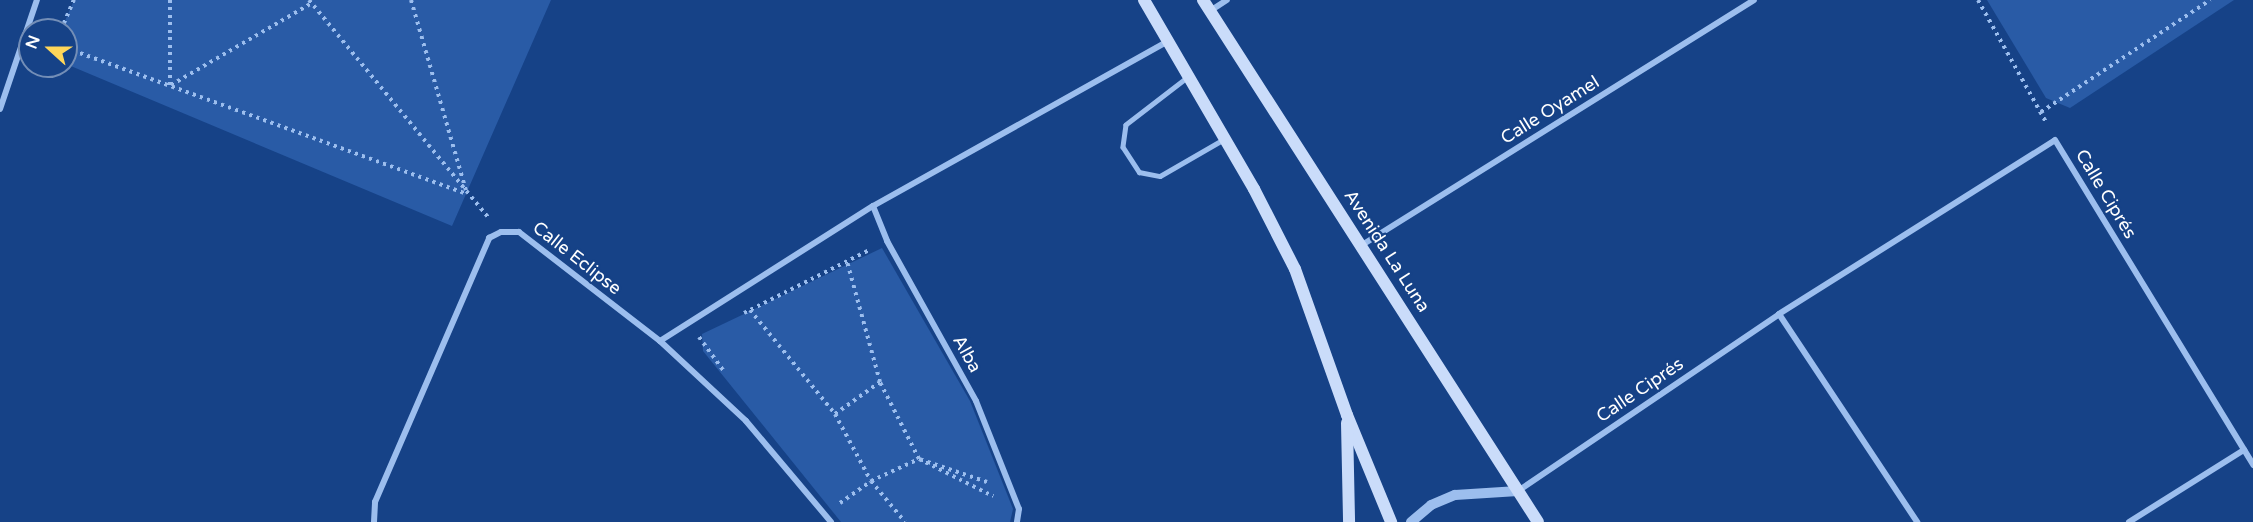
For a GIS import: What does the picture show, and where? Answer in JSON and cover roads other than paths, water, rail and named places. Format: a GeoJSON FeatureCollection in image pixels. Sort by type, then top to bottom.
{"type":"FeatureCollection","features":[{"type":"Feature","properties":{"kind":"main road"},"geometry":{"type":"LineString","coordinates":[[1144,0],[1295,269],[1347,416],[1391,522]]}},
{"type":"Feature","properties":{"kind":"main road","name":"Avenida La Luna"},"geometry":{"type":"LineString","coordinates":[[1206,5],[1538,522]]}},
{"type":"Feature","properties":{"kind":"main road"},"geometry":{"type":"LineString","coordinates":[[1347,416],[1349,522]]}},
{"type":"Feature","properties":{"kind":"street"},"geometry":{"type":"LineString","coordinates":[[0,110],[37,0]]}},
{"type":"Feature","properties":{"kind":"street"},"geometry":{"type":"LineString","coordinates":[[1206,5],[1227,0]]}},
{"type":"Feature","properties":{"kind":"street","name":"Calle Oyamel"},"geometry":{"type":"LineString","coordinates":[[1362,245],[1754,0]]}},
{"type":"Feature","properties":{"kind":"street"},"geometry":{"type":"LineString","coordinates":[[660,341],[873,206],[1169,41]]}},
{"type":"Feature","properties":{"kind":"street","name":"Calle Ciprés"},"geometry":{"type":"LineString","coordinates":[[1518,490],[1779,314],[2055,140],[2253,465]]}},
{"type":"Feature","properties":{"kind":"street","name":"Alba"},"geometry":{"type":"LineString","coordinates":[[873,206],[887,241],[976,401],[1019,509],[1017,522]]}},
{"type":"Feature","properties":{"kind":"street","name":"Calle Eclipse"},"geometry":{"type":"LineString","coordinates":[[374,522],[375,502],[489,238],[501,232],[519,232],[660,341],[746,421],[831,522]]}},
{"type":"Feature","properties":{"kind":"street"},"geometry":{"type":"LineString","coordinates":[[1779,314],[1917,522]]}},
{"type":"Feature","properties":{"kind":"street"},"geometry":{"type":"LineString","coordinates":[[2129,522],[2244,450]]}},
{"type":"Feature","properties":{"kind":"street"},"geometry":{"type":"LineString","coordinates":[[1412,522],[1431,505],[1455,495],[1518,490]]}},
{"type":"Feature","properties":{"kind":"lane"},"geometry":{"type":"LineString","coordinates":[[1187,78],[1126,125],[1123,147],[1139,172],[1160,176],[1224,139]]}}]}
